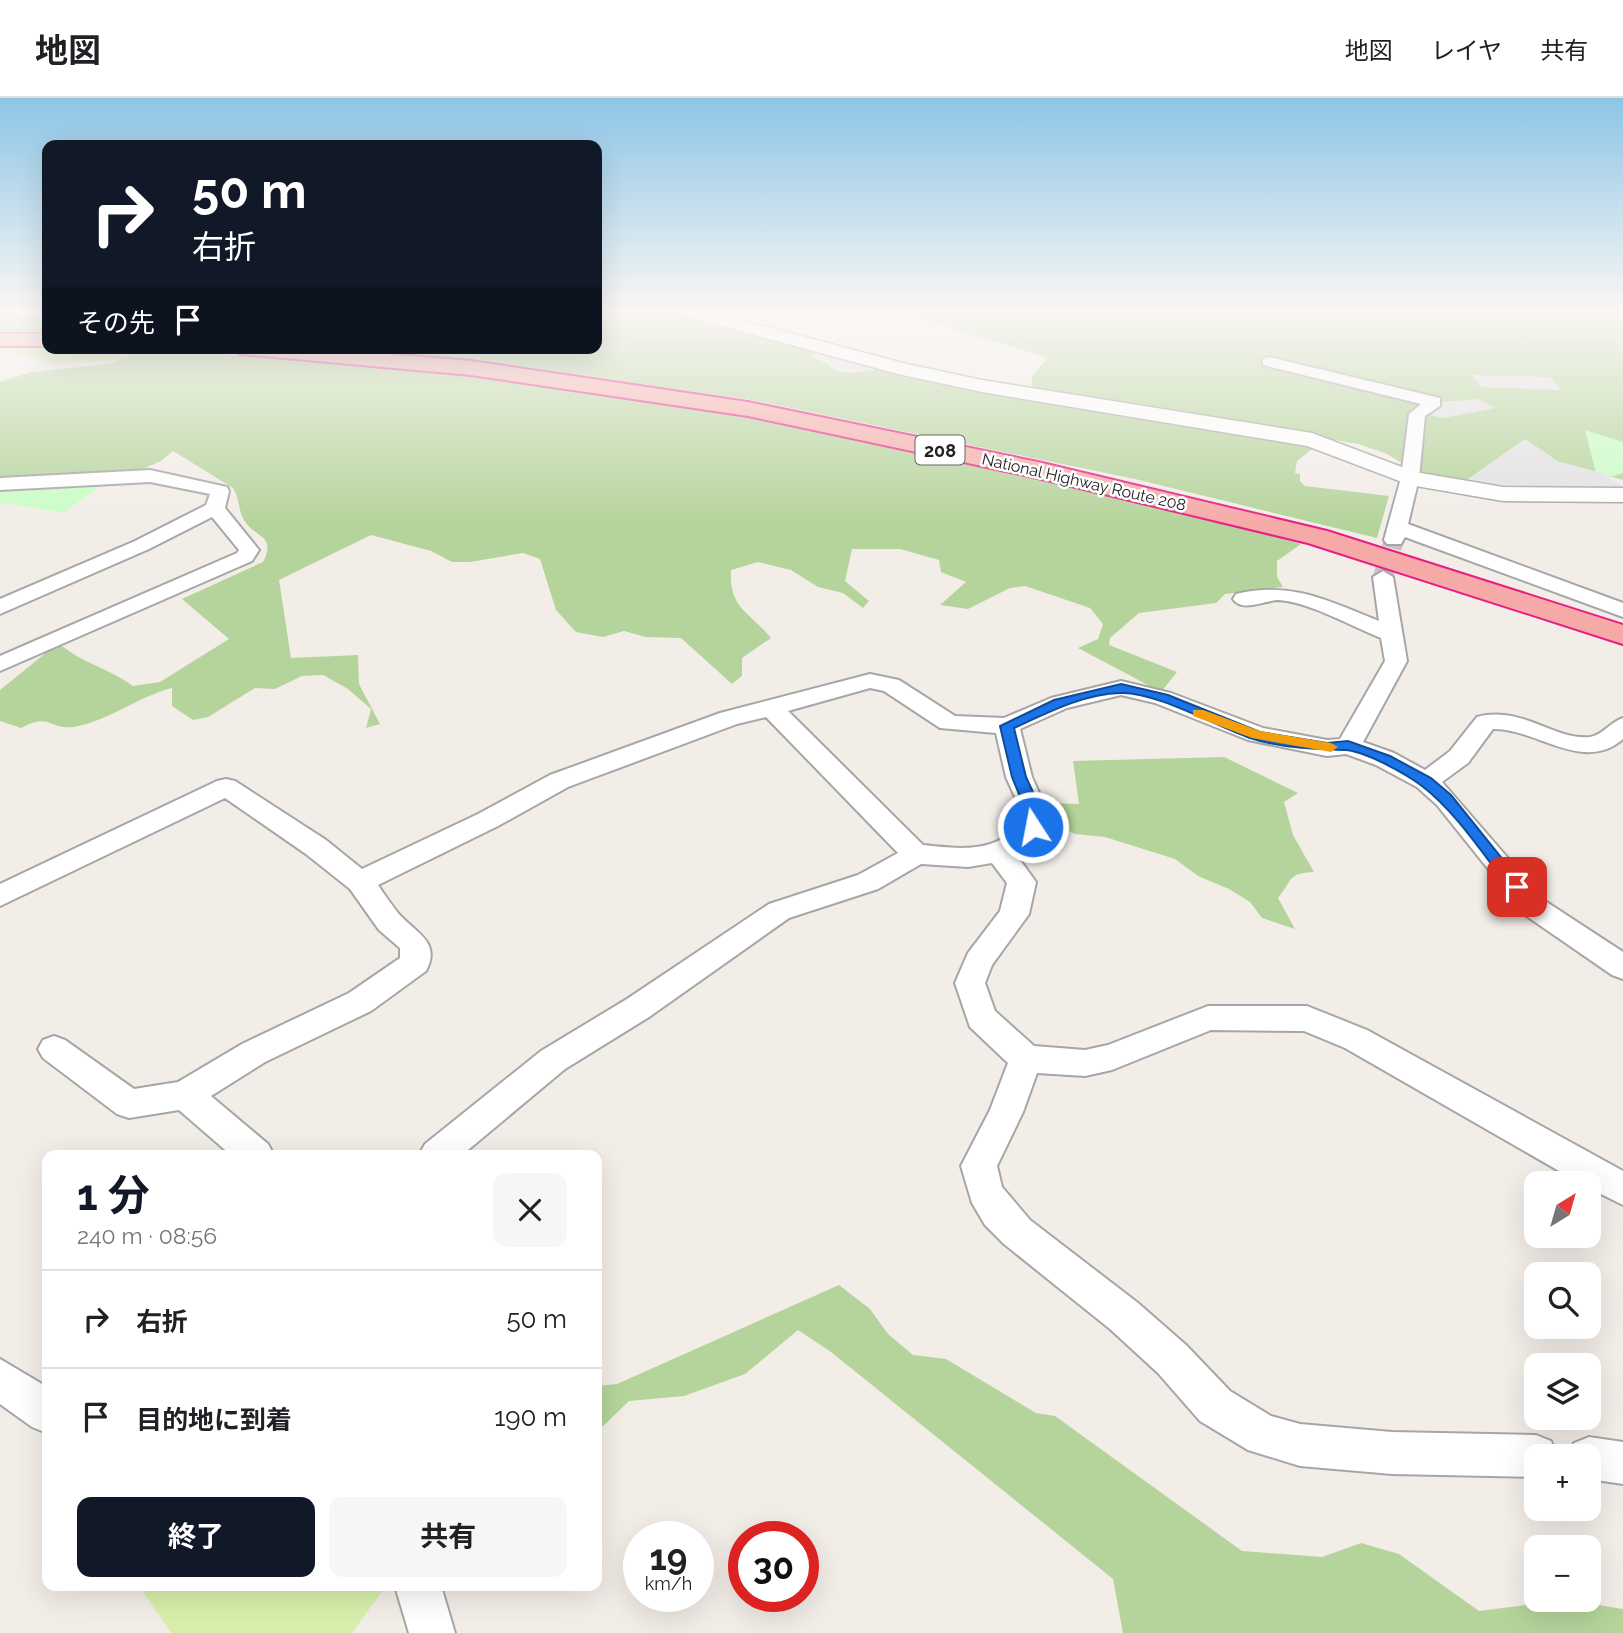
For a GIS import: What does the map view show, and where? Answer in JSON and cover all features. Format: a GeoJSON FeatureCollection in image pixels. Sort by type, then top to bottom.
{"type":"FeatureCollection","features":[{"type":"Feature","properties":{"kind":"highway","name":"National Highway Route 208"},"geometry":{"type":"LineString","coordinates":[[563,382],[748,409],[1038,470],[1317,537],[1623,635]]}},
{"type":"Feature","properties":{"kind":"street"},"geometry":{"type":"LineString","coordinates":[[961,382],[1312,440],[1410,478],[1503,494],[1623,495]]}},
{"type":"Feature","properties":{"kind":"street"},"geometry":{"type":"LineString","coordinates":[[1350,382],[1434,402],[1417,414],[1410,478],[1396,534],[1623,610]]}},
{"type":"Feature","properties":{"kind":"street"},"geometry":{"type":"LineString","coordinates":[[0,484],[150,476],[220,491],[215,508],[142,545],[0,607]]}},
{"type":"Feature","properties":{"kind":"street"},"geometry":{"type":"LineString","coordinates":[[0,664],[245,557],[249,550],[215,508]]}},
{"type":"Feature","properties":{"kind":"street"},"geometry":{"type":"LineString","coordinates":[[1348,746],[1396,661],[1383,577]]}},
{"type":"Feature","properties":{"kind":"street"},"geometry":{"type":"LineString","coordinates":[[1244,600],[1279,594],[1308,601],[1391,635]]}},
{"type":"Feature","properties":{"kind":"street"},"geometry":{"type":"LineString","coordinates":[[360,883],[488,820],[559,781],[770,707],[806,700],[870,681],[891,685],[949,723],[1007,726],[1059,702],[1121,688],[1163,698],[1257,735],[1327,748],[1348,746],[1385,759],[1426,781],[1446,799],[1535,908],[1623,967]]}},
{"type":"Feature","properties":{"kind":"street"},"geometry":{"type":"LineString","coordinates":[[770,707],[915,854],[949,857],[1000,854],[1021,844],[1036,816],[1019,777],[1007,726]]}},
{"type":"Feature","properties":{"kind":"street"},"geometry":{"type":"LineString","coordinates":[[1426,781],[1459,757],[1486,722],[1503,719],[1585,747],[1602,744],[1623,726]]}},
{"type":"Feature","properties":{"kind":"street"},"geometry":{"type":"LineString","coordinates":[[0,895],[226,787],[316,847],[360,883],[390,922],[415,944],[415,963],[390,985],[355,1008],[263,1048],[185,1096],[129,1104],[54,1049]]}},
{"type":"Feature","properties":{"kind":"street"},"geometry":{"type":"LineString","coordinates":[[443,1150],[553,1060],[638,1008],[779,911],[867,881],[903,864],[915,854]]}},
{"type":"Feature","properties":{"kind":"street"},"geometry":{"type":"LineString","coordinates":[[1000,854],[1022,882],[1014,914],[979,961],[970,983],[981,1018],[1026,1059],[1086,1063],[1112,1058],[1208,1018],[1256,1016],[1307,1019],[1356,1039],[1623,1189]]}},
{"type":"Feature","properties":{"kind":"street"},"geometry":{"type":"LineString","coordinates":[[1026,1059],[1006,1112],[979,1166],[985,1192],[999,1213],[1017,1232],[1124,1316],[1172,1359],[1215,1406],[1263,1435],[1300,1446],[1338,1446],[1392,1453],[1524,1456]]}},
{"type":"Feature","properties":{"kind":"street"},"geometry":{"type":"LineString","coordinates":[[185,1096],[250,1150]]}},
{"type":"Feature","properties":{"kind":"street"},"geometry":{"type":"LineString","coordinates":[[0,1379],[42,1408]]}},
{"type":"Feature","properties":{"kind":"street"},"geometry":{"type":"LineString","coordinates":[[1601,1460],[1623,1463]]}},
{"type":"Feature","properties":{"kind":"street"},"geometry":{"type":"LineString","coordinates":[[419,1591],[432,1633]]}},
{"type":"Feature","properties":{"kind":"green space"},"geometry":{"type":"Polygon","coordinates":[[[0,382],[539,382],[683,403],[890,443],[1097,491],[1301,544],[1277,561],[1277,577],[1283,587],[1225,594],[1216,603],[1139,613],[1110,638],[1109,645],[1177,672],[1161,692],[1078,648],[1098,639],[1103,624],[1090,608],[1025,586],[1010,588],[968,609],[940,605],[966,582],[941,572],[939,560],[900,549],[852,549],[845,581],[869,601],[863,608],[843,593],[818,587],[791,570],[758,562],[731,570],[731,583],[737,602],[771,638],[742,658],[742,676],[732,684],[681,638],[646,637],[624,631],[603,637],[576,632],[556,610],[540,559],[523,553],[470,562],[452,562],[431,551],[371,535],[279,580],[291,658],[358,655],[359,684],[380,724],[366,728],[371,709],[348,689],[323,675],[302,676],[275,689],[255,688],[208,717],[193,720],[172,706],[172,688],[86,724],[65,727],[44,721],[21,728],[0,721],[0,690],[58,643],[76,656],[133,686],[160,682],[229,639],[182,599],[263,562],[267,546],[246,523],[233,488],[173,451],[161,461],[140,470],[0,480],[0,382]]]}},
{"type":"Feature","properties":{"kind":"green space"},"geometry":{"type":"Polygon","coordinates":[[[620,382],[970,382],[1317,445],[1297,461],[1295,473],[1300,474],[1300,481],[1305,486],[1389,496],[1377,538],[1135,479],[747,399],[620,382]]]}},
{"type":"Feature","properties":{"kind":"green space"},"geometry":{"type":"Polygon","coordinates":[[[1032,382],[1623,382],[1623,480],[1557,461],[1525,439],[1464,482],[1420,474],[1387,454],[1359,444],[1065,396],[1032,387],[1032,382]]]}},
{"type":"Feature","properties":{"kind":"green space"},"geometry":{"type":"Polygon","coordinates":[[[1585,430],[1623,442],[1623,473],[1598,481],[1585,430]]]}},
{"type":"Feature","properties":{"kind":"green space"},"geometry":{"type":"Polygon","coordinates":[[[115,477],[64,512],[0,503],[0,494],[12,485],[115,477]]]}},
{"type":"Feature","properties":{"kind":"green space"},"geometry":{"type":"Polygon","coordinates":[[[1224,757],[1298,793],[1284,802],[1293,835],[1314,872],[1295,876],[1278,898],[1295,929],[1262,918],[1250,902],[1229,889],[1198,876],[1175,859],[1105,837],[1075,834],[1036,815],[1034,806],[1054,805],[1042,803],[1079,804],[1073,761],[1224,757]]]}},
{"type":"Feature","properties":{"kind":"green space"},"geometry":{"type":"Polygon","coordinates":[[[839,1285],[870,1309],[888,1334],[913,1355],[946,1359],[1036,1413],[1055,1416],[1242,1551],[1322,1557],[1361,1543],[1399,1554],[1479,1611],[1524,1605],[1524,1612],[1601,1612],[1601,1606],[1623,1609],[1623,1633],[1123,1633],[1113,1579],[831,1352],[798,1330],[745,1374],[684,1396],[629,1401],[602,1427],[602,1386],[617,1384],[839,1285]]]}},
{"type":"Feature","properties":{"kind":"green space"},"geometry":{"type":"Polygon","coordinates":[[[142,1591],[382,1591],[352,1633],[171,1633],[142,1591]]]}},
{"type":"Feature","properties":{"kind":"shaded area"},"geometry":{"type":"Polygon","coordinates":[[[1477,382],[1554,382],[1561,390],[1481,387],[1477,382]]]}},
{"type":"Feature","properties":{"kind":"shaded area"},"geometry":{"type":"Polygon","coordinates":[[[1478,399],[1496,408],[1443,418],[1425,414],[1431,403],[1478,399]]]}},
{"type":"Feature","properties":{"kind":"shaded area"},"geometry":{"type":"Polygon","coordinates":[[[1525,439],[1557,461],[1602,473],[1623,487],[1512,487],[1464,482],[1525,439]]]}},
{"type":"Feature","properties":{"kind":"tunnel"},"geometry":{"type":"LineString","coordinates":[[1383,577],[1394,540]]}},
{"type":"Feature","properties":{"kind":"slow traffic"},"geometry":{"type":"LineString","coordinates":[[1198,713],[1257,735],[1331,747]]}},
{"type":"Feature","properties":{"kind":"route"},"geometry":{"type":"LineString","coordinates":[[1033,827],[1036,816],[1019,777],[1007,726],[1059,702],[1121,688],[1163,698],[1257,735],[1327,748],[1348,746],[1385,759],[1426,781],[1446,799],[1517,887]]}}]}
